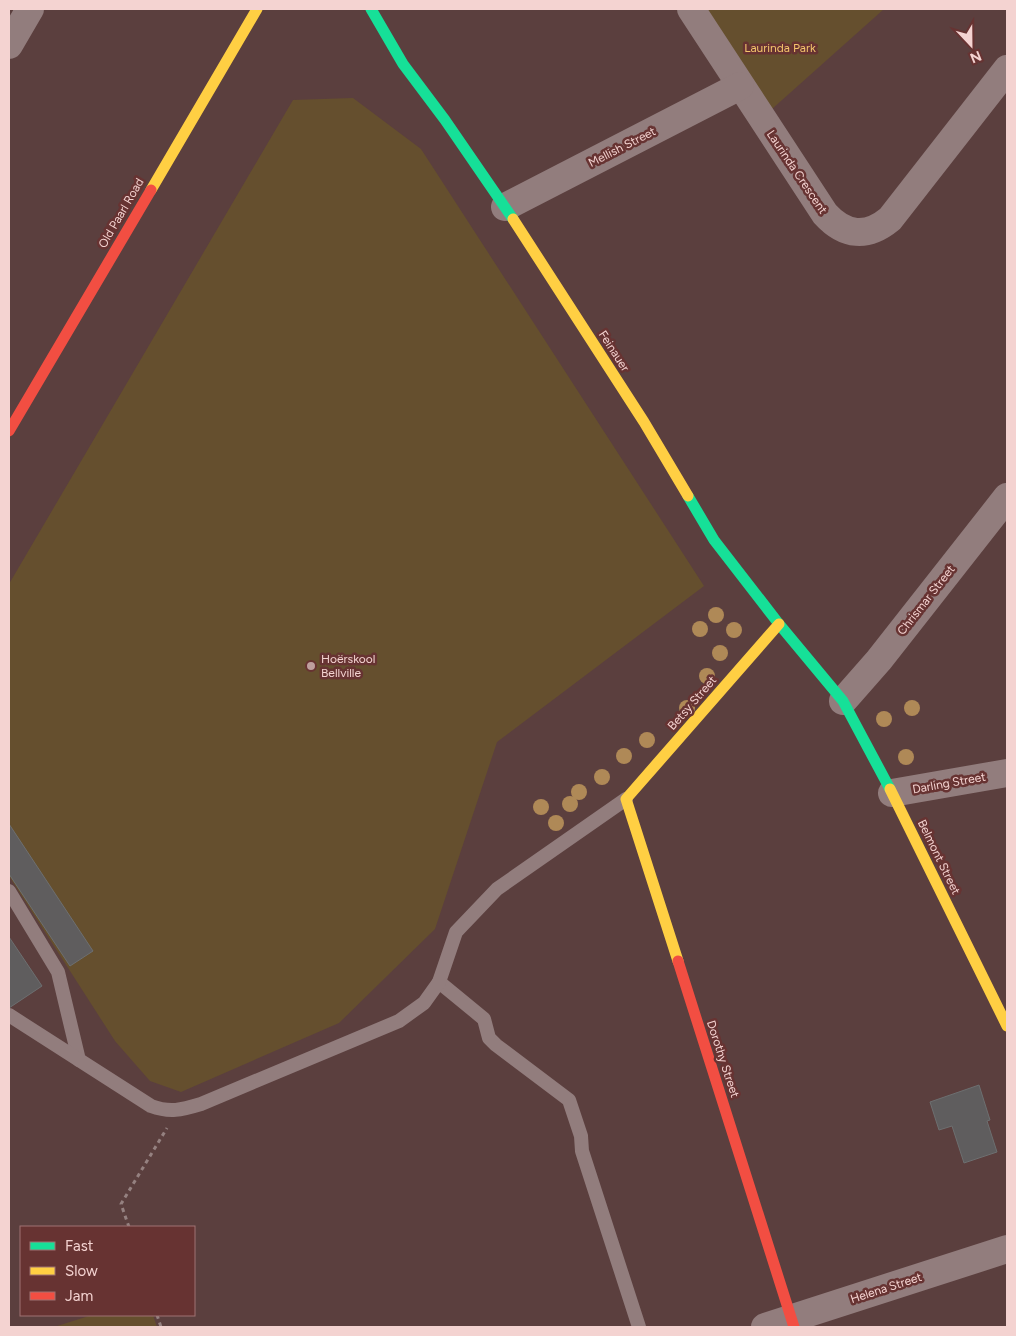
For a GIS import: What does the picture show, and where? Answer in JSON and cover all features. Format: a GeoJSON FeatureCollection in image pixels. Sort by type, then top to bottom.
{"type":"FeatureCollection","features":[{"type":"Feature","properties":{"kind":"street"},"geometry":{"type":"LineString","coordinates":[[9,45],[30,9]]}},
{"type":"Feature","properties":{"kind":"street","name":"Old Paarl Road"},"geometry":{"type":"LineString","coordinates":[[9,431],[257,9]]}},
{"type":"Feature","properties":{"kind":"street","name":"Feinauer"},"geometry":{"type":"LineString","coordinates":[[371,9],[404,64],[445,120],[504,207],[644,422],[714,540],[779,624],[843,701]]}},
{"type":"Feature","properties":{"kind":"street","name":"Laurinda Crescent"},"geometry":{"type":"LineString","coordinates":[[691,9],[824,214],[839,227],[849,231],[859,232],[876,229],[890,219],[1007,69]]}},
{"type":"Feature","properties":{"kind":"street","name":"Mellish Street"},"geometry":{"type":"LineString","coordinates":[[504,207],[740,86]]}},
{"type":"Feature","properties":{"kind":"street","name":"Chrismar Street"},"geometry":{"type":"LineString","coordinates":[[843,701],[879,660],[1007,497]]}},
{"type":"Feature","properties":{"kind":"street","name":"Betsy Street"},"geometry":{"type":"LineString","coordinates":[[626,799],[779,624]]}},
{"type":"Feature","properties":{"kind":"street","name":"Belmont Street"},"geometry":{"type":"LineString","coordinates":[[843,701],[892,793],[1007,1026]]}},
{"type":"Feature","properties":{"kind":"street","name":"Darling Street"},"geometry":{"type":"LineString","coordinates":[[892,793],[1007,773]]}},
{"type":"Feature","properties":{"kind":"street","name":"Dorothy Street"},"geometry":{"type":"LineString","coordinates":[[626,799],[793,1323]]}},
{"type":"Feature","properties":{"kind":"street","name":"Helena Street"},"geometry":{"type":"LineString","coordinates":[[765,1327],[793,1323],[1007,1250]]}},
{"type":"Feature","properties":{"kind":"lane"},"geometry":{"type":"LineString","coordinates":[[9,1015],[150,1106],[164,1110],[178,1110],[201,1104],[399,1021],[424,1003],[439,982],[456,932],[480,905],[497,889],[626,799]]}},
{"type":"Feature","properties":{"kind":"lane"},"geometry":{"type":"LineString","coordinates":[[9,892],[58,972],[79,1060]]}},
{"type":"Feature","properties":{"kind":"lane"},"geometry":{"type":"LineString","coordinates":[[439,982],[484,1019],[489,1038],[496,1045],[569,1100],[580,1136],[582,1151],[639,1327]]}},
{"type":"Feature","properties":{"kind":"path"},"geometry":{"type":"LineString","coordinates":[[129,1226],[121,1204],[178,1110]]}},
{"type":"Feature","properties":{"kind":"green space","name":"Laurinda Park"},"geometry":{"type":"Polygon","coordinates":[[[706,9],[884,9],[772,109],[706,9]]]}},
{"type":"Feature","properties":{"kind":"green space","name":"Hoërskool Bellville"},"geometry":{"type":"Polygon","coordinates":[[[353,98],[421,149],[704,586],[497,742],[435,929],[339,1023],[181,1092],[150,1081],[115,1041],[9,876],[9,584],[293,100],[353,98]]]}},
{"type":"Feature","properties":{"kind":"green space"},"geometry":{"type":"Polygon","coordinates":[[[89,1316],[153,1316],[157,1327],[54,1327],[89,1316]]]}},
{"type":"Feature","properties":{"kind":"building"},"geometry":{"type":"Polygon","coordinates":[[[9,824],[93,951],[70,966],[9,874],[9,824]]]}},
{"type":"Feature","properties":{"kind":"building"},"geometry":{"type":"Polygon","coordinates":[[[9,937],[42,986],[9,1008],[9,937]]]}},
{"type":"Feature","properties":{"kind":"building"},"geometry":{"type":"Polygon","coordinates":[[[979,1085],[990,1120],[987,1121],[997,1152],[964,1163],[952,1126],[939,1130],[930,1102],[979,1085]]]}},
{"type":"Feature","properties":{"kind":"traffic: fast"},"geometry":{"type":"LineString","coordinates":[[371,9],[403,64],[445,120],[513,219]]}},
{"type":"Feature","properties":{"kind":"traffic: fast"},"geometry":{"type":"LineString","coordinates":[[688,496],[714,540],[779,624],[843,701],[890,789]]}},
{"type":"Feature","properties":{"kind":"traffic: slow"},"geometry":{"type":"LineString","coordinates":[[151,190],[257,9]]}},
{"type":"Feature","properties":{"kind":"traffic: slow"},"geometry":{"type":"LineString","coordinates":[[513,219],[644,422],[688,496]]}},
{"type":"Feature","properties":{"kind":"traffic: slow"},"geometry":{"type":"LineString","coordinates":[[678,961],[626,799],[779,624]]}},
{"type":"Feature","properties":{"kind":"traffic: slow"},"geometry":{"type":"LineString","coordinates":[[890,789],[1007,1026]]}},
{"type":"Feature","properties":{"kind":"traffic: jam"},"geometry":{"type":"LineString","coordinates":[[9,431],[151,190]]}},
{"type":"Feature","properties":{"kind":"traffic: jam"},"geometry":{"type":"LineString","coordinates":[[678,961],[794,1327]]}},
{"type":"Feature","properties":{"kind":"place","name":"Hoërskool Bellville"},"geometry":{"type":"Point","coordinates":[311,666]}}]}
